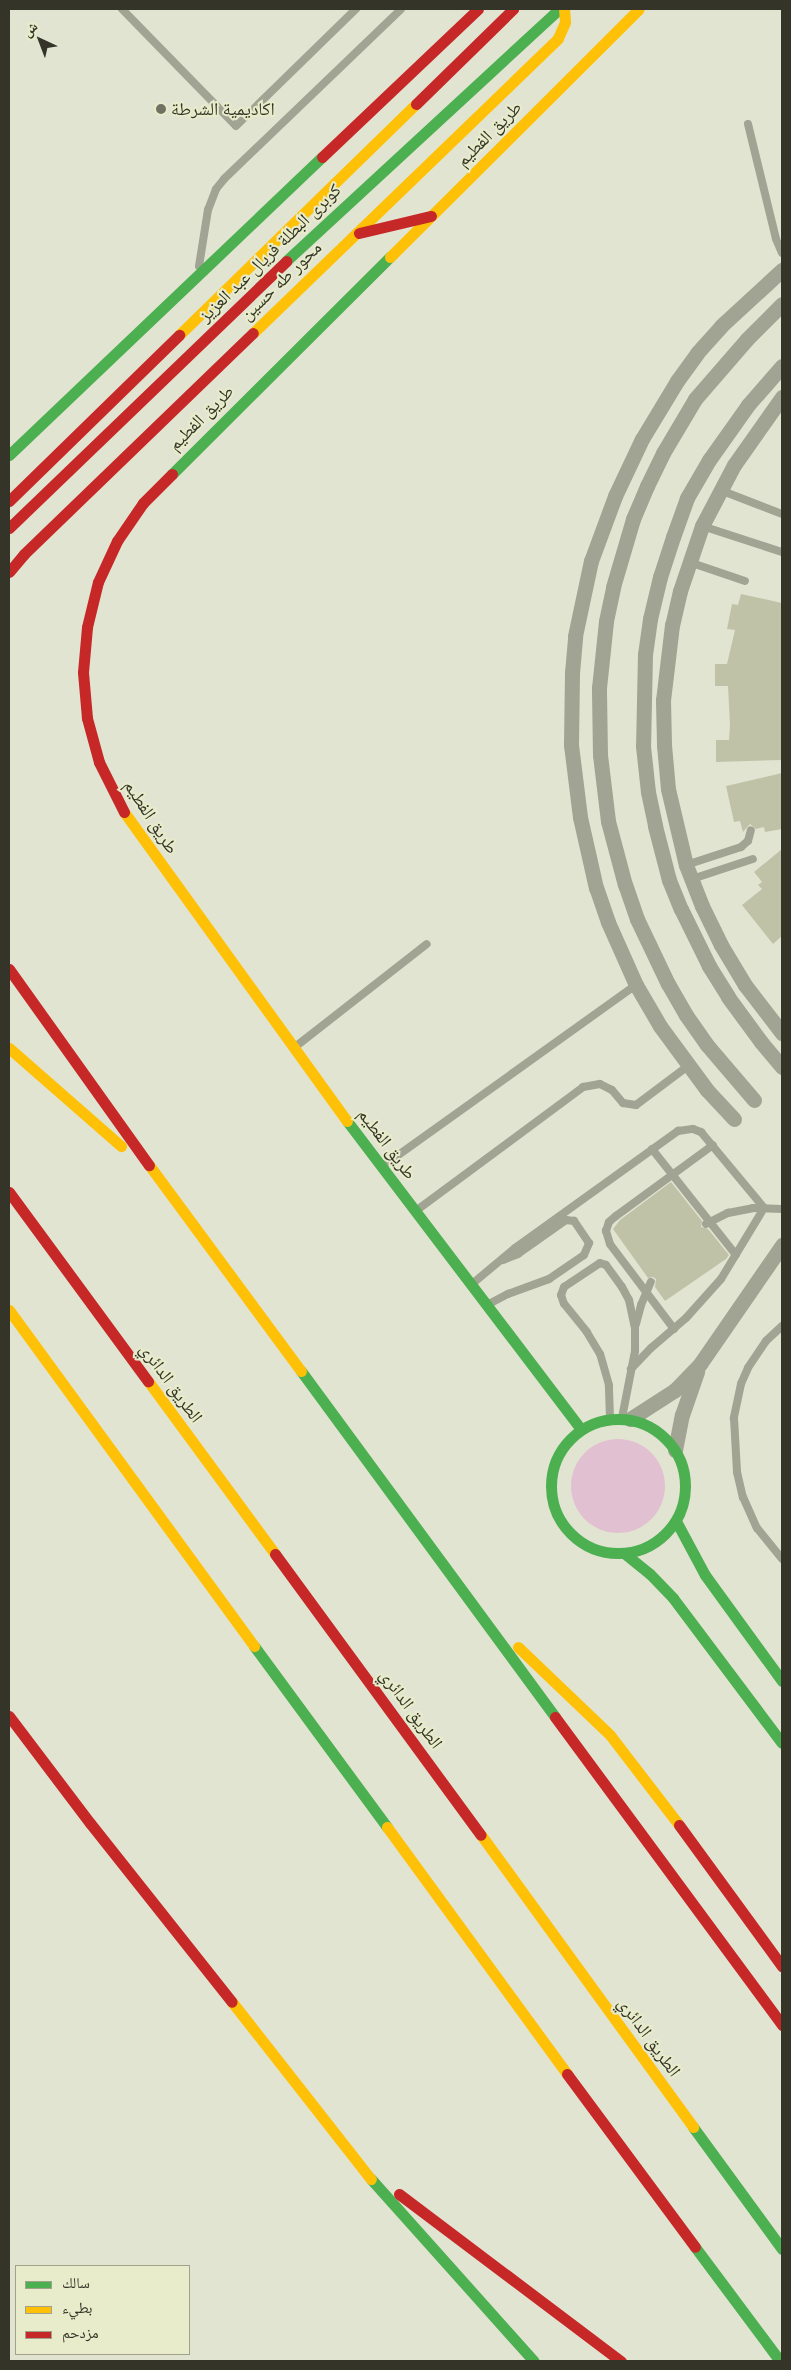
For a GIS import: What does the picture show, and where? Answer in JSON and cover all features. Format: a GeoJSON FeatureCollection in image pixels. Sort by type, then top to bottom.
{"type":"FeatureCollection","features":[{"type":"Feature","properties":{"kind":"main road"},"geometry":{"type":"LineString","coordinates":[[9,455],[478,9]]}},
{"type":"Feature","properties":{"kind":"main road","name":"كوبرى البطلة فريال عبد العزيز"},"geometry":{"type":"LineString","coordinates":[[9,500],[513,9]]}},
{"type":"Feature","properties":{"kind":"main road","name":"كوبرى البطلة فريال عبد العزيز"},"geometry":{"type":"LineString","coordinates":[[9,528],[346,204],[559,9]]}},
{"type":"Feature","properties":{"kind":"main road","name":"محور طه حسين"},"geometry":{"type":"LineString","coordinates":[[9,572],[24,554],[558,38],[565,22],[564,9]]}},
{"type":"Feature","properties":{"kind":"main road","name":"طريق الفطيم"},"geometry":{"type":"LineString","coordinates":[[580,1429],[470,1286],[293,1048],[118,803],[99,762],[87,718],[83,672],[87,627],[98,582],[117,541],[143,503],[639,9]]}},
{"type":"Feature","properties":{"kind":"main road"},"geometry":{"type":"LineString","coordinates":[[355,235],[398,222],[431,216]]}},
{"type":"Feature","properties":{"kind":"main road"},"geometry":{"type":"LineString","coordinates":[[9,566],[24,554]]}},
{"type":"Feature","properties":{"kind":"main road"},"geometry":{"type":"LineString","coordinates":[[9,953],[20,985]]}},
{"type":"Feature","properties":{"kind":"main road"},"geometry":{"type":"LineString","coordinates":[[9,969],[161,1182],[782,2025]]}},
{"type":"Feature","properties":{"kind":"main road"},"geometry":{"type":"LineString","coordinates":[[9,1048],[161,1182]]}},
{"type":"Feature","properties":{"kind":"main road","name":"الطريق الدائري"},"geometry":{"type":"LineString","coordinates":[[9,1192],[413,1741],[782,2250]]}},
{"type":"Feature","properties":{"kind":"main road"},"geometry":{"type":"LineString","coordinates":[[9,1310],[568,2076],[780,2361]]}},
{"type":"Feature","properties":{"kind":"main road"},"geometry":{"type":"LineString","coordinates":[[610,1418],[626,1418],[648,1425],[663,1435],[675,1450],[683,1467],[686,1485],[683,1503],[676,1521],[654,1543],[640,1550],[624,1554],[599,1551],[576,1540],[559,1520],[550,1496],[552,1470],[562,1447],[580,1429],[610,1418]]}},
{"type":"Feature","properties":{"kind":"main road"},"geometry":{"type":"LineString","coordinates":[[676,1521],[705,1575],[782,1681]]}},
{"type":"Feature","properties":{"kind":"main road"},"geometry":{"type":"LineString","coordinates":[[624,1554],[650,1574],[673,1598],[782,1743]]}},
{"type":"Feature","properties":{"kind":"main road"},"geometry":{"type":"LineString","coordinates":[[484,1620],[550,1674],[610,1735],[639,1770],[782,1966]]}},
{"type":"Feature","properties":{"kind":"main road"},"geometry":{"type":"LineString","coordinates":[[9,1716],[90,1823],[370,2177],[534,2361]]}},
{"type":"Feature","properties":{"kind":"main road"},"geometry":{"type":"LineString","coordinates":[[370,2177],[414,2204],[621,2361]]}},
{"type":"Feature","properties":{"kind":"street"},"geometry":{"type":"LineString","coordinates":[[734,1119],[688,1066],[660,1026],[636,985],[608,922],[587,853],[574,782],[571,709],[575,636],[591,561],[615,496],[659,409],[697,353],[727,320],[782,270]]}},
{"type":"Feature","properties":{"kind":"street"},"geometry":{"type":"LineString","coordinates":[[754,1100],[696,1030],[668,984],[651,952],[624,885],[610,829],[603,788],[598,722],[599,688],[605,629],[612,587],[621,554],[640,502],[663,453],[681,421],[720,368],[782,304]]}},
{"type":"Feature","properties":{"kind":"street"},"geometry":{"type":"LineString","coordinates":[[782,366],[734,424],[708,460],[687,498],[660,578],[650,619],[645,654],[643,746],[648,792],[669,880],[694,938],[728,996],[761,1042],[782,1067]]}},
{"type":"Feature","properties":{"kind":"street"},"geometry":{"type":"LineString","coordinates":[[761,1042],[780,1031],[745,985],[721,945],[686,865],[668,789],[663,727],[666,664],[672,625],[689,562],[702,526],[720,490],[752,436],[782,397]]}},
{"type":"Feature","properties":{"kind":"street"},"geometry":{"type":"LineString","coordinates":[[659,409],[681,421]]}},
{"type":"Feature","properties":{"kind":"street"},"geometry":{"type":"LineString","coordinates":[[734,424],[752,436]]}},
{"type":"Feature","properties":{"kind":"street"},"geometry":{"type":"LineString","coordinates":[[650,619],[672,625]]}},
{"type":"Feature","properties":{"kind":"street"},"geometry":{"type":"LineString","coordinates":[[655,826],[675,823]]}},
{"type":"Feature","properties":{"kind":"street"},"geometry":{"type":"LineString","coordinates":[[626,1418],[675,1390],[700,1364],[782,1245]]}},
{"type":"Feature","properties":{"kind":"street"},"geometry":{"type":"LineString","coordinates":[[675,1450],[687,1397],[700,1364]]}},
{"type":"Feature","properties":{"kind":"lane"},"geometry":{"type":"LineString","coordinates":[[122,9],[236,126],[356,9]]}},
{"type":"Feature","properties":{"kind":"lane"},"geometry":{"type":"LineString","coordinates":[[198,274],[208,210],[216,189],[230,173],[401,9]]}},
{"type":"Feature","properties":{"kind":"lane"},"geometry":{"type":"LineString","coordinates":[[748,124],[776,239],[782,253]]}},
{"type":"Feature","properties":{"kind":"lane"},"geometry":{"type":"LineString","coordinates":[[720,490],[782,514]]}},
{"type":"Feature","properties":{"kind":"lane"},"geometry":{"type":"LineString","coordinates":[[702,526],[782,552]]}},
{"type":"Feature","properties":{"kind":"lane"},"geometry":{"type":"LineString","coordinates":[[689,562],[745,581]]}},
{"type":"Feature","properties":{"kind":"lane"},"geometry":{"type":"LineString","coordinates":[[686,865],[741,847],[748,841],[751,830]]}},
{"type":"Feature","properties":{"kind":"lane"},"geometry":{"type":"LineString","coordinates":[[692,879],[753,859]]}},
{"type":"Feature","properties":{"kind":"lane"},"geometry":{"type":"LineString","coordinates":[[293,1048],[427,944]]}},
{"type":"Feature","properties":{"kind":"lane"},"geometry":{"type":"LineString","coordinates":[[382,1167],[636,985]]}},
{"type":"Feature","properties":{"kind":"lane"},"geometry":{"type":"LineString","coordinates":[[415,1211],[583,1087],[600,1084],[612,1090],[623,1103],[636,1105],[688,1066]]}},
{"type":"Feature","properties":{"kind":"lane"},"geometry":{"type":"LineString","coordinates":[[470,1286],[515,1248],[678,1131],[686,1129],[701,1132],[764,1208]]}},
{"type":"Feature","properties":{"kind":"lane"},"geometry":{"type":"LineString","coordinates":[[674,1329],[610,1244],[606,1231],[609,1222],[713,1145]]}},
{"type":"Feature","properties":{"kind":"lane"},"geometry":{"type":"LineString","coordinates":[[652,1149],[708,1223],[736,1254]]}},
{"type":"Feature","properties":{"kind":"lane"},"geometry":{"type":"LineString","coordinates":[[631,1369],[644,1354],[674,1329],[710,1292],[764,1208]]}},
{"type":"Feature","properties":{"kind":"lane"},"geometry":{"type":"LineString","coordinates":[[708,1223],[728,1213],[764,1208],[782,1208]]}},
{"type":"Feature","properties":{"kind":"lane"},"geometry":{"type":"LineString","coordinates":[[486,1306],[508,1294],[554,1277],[584,1255],[588,1243],[574,1221],[566,1220],[518,1254],[503,1260]]}},
{"type":"Feature","properties":{"kind":"lane"},"geometry":{"type":"LineString","coordinates":[[610,1418],[609,1385],[600,1354],[587,1332],[562,1300],[562,1291],[568,1284],[594,1265],[604,1263],[626,1294],[635,1328],[636,1342],[626,1418]]}},
{"type":"Feature","properties":{"kind":"lane"},"geometry":{"type":"LineString","coordinates":[[635,1328],[646,1291],[651,1282]]}},
{"type":"Feature","properties":{"kind":"lane"},"geometry":{"type":"LineString","coordinates":[[782,1326],[766,1341],[748,1368],[741,1384],[734,1418],[737,1472],[743,1497],[757,1528],[782,1559]]}},
{"type":"Feature","properties":{"kind":"shaded area"},"geometry":{"type":"Polygon","coordinates":[[[618,1439],[636,1443],[651,1453],[661,1468],[665,1486],[661,1504],[651,1519],[636,1529],[618,1533],[600,1529],[585,1519],[575,1504],[571,1486],[575,1468],[585,1453],[600,1443],[618,1439]]]}},
{"type":"Feature","properties":{"kind":"building"},"geometry":{"type":"Polygon","coordinates":[[[741,594],[782,603],[782,760],[716,762],[716,740],[729,740],[730,725],[728,686],[715,686],[715,664],[727,664],[735,630],[727,629],[732,604],[738,605],[741,594]]]}},
{"type":"Feature","properties":{"kind":"building"},"geometry":{"type":"Polygon","coordinates":[[[782,773],[782,829],[765,832],[764,827],[756,829],[750,824],[743,832],[740,821],[734,822],[726,786],[782,773]]]}},
{"type":"Feature","properties":{"kind":"building"},"geometry":{"type":"Polygon","coordinates":[[[782,849],[782,936],[773,944],[742,905],[762,889],[758,885],[762,882],[754,872],[782,849]]]}},
{"type":"Feature","properties":{"kind":"building"},"geometry":{"type":"Polygon","coordinates":[[[671,1182],[702,1221],[701,1227],[708,1229],[729,1255],[665,1301],[655,1287],[656,1279],[653,1277],[648,1278],[613,1229],[620,1220],[671,1182]]]}},
{"type":"Feature","properties":{"kind":"traffic: fast"},"geometry":{"type":"LineString","coordinates":[[286,261],[559,9]]}},
{"type":"Feature","properties":{"kind":"traffic: fast"},"geometry":{"type":"LineString","coordinates":[[9,455],[322,157]]}},
{"type":"Feature","properties":{"kind":"traffic: fast"},"geometry":{"type":"LineString","coordinates":[[172,474],[390,257]]}},
{"type":"Feature","properties":{"kind":"traffic: fast"},"geometry":{"type":"LineString","coordinates":[[347,1121],[581,1429]]}},
{"type":"Feature","properties":{"kind":"traffic: fast"},"geometry":{"type":"LineString","coordinates":[[301,1371],[555,1717]]}},
{"type":"Feature","properties":{"kind":"traffic: fast"},"geometry":{"type":"LineString","coordinates":[[618,1419],[644,1424],[666,1438],[680,1460],[685,1486],[680,1512],[666,1534],[644,1548],[618,1553],[592,1548],[570,1534],[556,1512],[551,1486],[556,1460],[570,1438],[592,1424],[618,1419]]}},
{"type":"Feature","properties":{"kind":"traffic: fast"},"geometry":{"type":"LineString","coordinates":[[676,1521],[705,1575],[782,1681]]}},
{"type":"Feature","properties":{"kind":"traffic: fast"},"geometry":{"type":"LineString","coordinates":[[624,1553],[650,1574],[673,1598],[782,1743]]}},
{"type":"Feature","properties":{"kind":"traffic: fast"},"geometry":{"type":"LineString","coordinates":[[254,1646],[387,1827]]}},
{"type":"Feature","properties":{"kind":"traffic: fast"},"geometry":{"type":"LineString","coordinates":[[693,2127],[782,2249]]}},
{"type":"Feature","properties":{"kind":"traffic: fast"},"geometry":{"type":"LineString","coordinates":[[371,2179],[534,2361]]}},
{"type":"Feature","properties":{"kind":"traffic: fast"},"geometry":{"type":"LineString","coordinates":[[695,2247],[780,2361]]}},
{"type":"Feature","properties":{"kind":"traffic: slow"},"geometry":{"type":"LineString","coordinates":[[253,333],[558,38],[565,22],[564,9]]}},
{"type":"Feature","properties":{"kind":"traffic: slow"},"geometry":{"type":"LineString","coordinates":[[390,257],[639,9]]}},
{"type":"Feature","properties":{"kind":"traffic: slow"},"geometry":{"type":"LineString","coordinates":[[179,335],[416,104]]}},
{"type":"Feature","properties":{"kind":"traffic: slow"},"geometry":{"type":"LineString","coordinates":[[124,812],[347,1121]]}},
{"type":"Feature","properties":{"kind":"traffic: slow"},"geometry":{"type":"LineString","coordinates":[[9,1048],[121,1146]]}},
{"type":"Feature","properties":{"kind":"traffic: slow"},"geometry":{"type":"LineString","coordinates":[[149,1165],[301,1371]]}},
{"type":"Feature","properties":{"kind":"traffic: slow"},"geometry":{"type":"LineString","coordinates":[[9,1310],[254,1646]]}},
{"type":"Feature","properties":{"kind":"traffic: slow"},"geometry":{"type":"LineString","coordinates":[[148,1381],[275,1554]]}},
{"type":"Feature","properties":{"kind":"traffic: slow"},"geometry":{"type":"LineString","coordinates":[[518,1647],[610,1735],[679,1825]]}},
{"type":"Feature","properties":{"kind":"traffic: slow"},"geometry":{"type":"LineString","coordinates":[[387,1827],[567,2074]]}},
{"type":"Feature","properties":{"kind":"traffic: slow"},"geometry":{"type":"LineString","coordinates":[[481,1835],[693,2127]]}},
{"type":"Feature","properties":{"kind":"traffic: slow"},"geometry":{"type":"LineString","coordinates":[[232,2002],[371,2179]]}},
{"type":"Feature","properties":{"kind":"traffic: jam"},"geometry":{"type":"LineString","coordinates":[[322,157],[478,9]]}},
{"type":"Feature","properties":{"kind":"traffic: jam"},"geometry":{"type":"LineString","coordinates":[[416,104],[513,9]]}},
{"type":"Feature","properties":{"kind":"traffic: jam"},"geometry":{"type":"LineString","coordinates":[[359,233],[431,216]]}},
{"type":"Feature","properties":{"kind":"traffic: jam"},"geometry":{"type":"LineString","coordinates":[[9,528],[286,261]]}},
{"type":"Feature","properties":{"kind":"traffic: jam"},"geometry":{"type":"LineString","coordinates":[[9,572],[24,554],[253,333]]}},
{"type":"Feature","properties":{"kind":"traffic: jam"},"geometry":{"type":"LineString","coordinates":[[9,501],[179,335]]}},
{"type":"Feature","properties":{"kind":"traffic: jam"},"geometry":{"type":"LineString","coordinates":[[124,812],[99,762],[87,718],[83,672],[87,627],[98,582],[117,541],[143,503],[172,474]]}},
{"type":"Feature","properties":{"kind":"traffic: jam"},"geometry":{"type":"LineString","coordinates":[[9,969],[149,1165]]}},
{"type":"Feature","properties":{"kind":"traffic: jam"},"geometry":{"type":"LineString","coordinates":[[9,1192],[148,1381]]}},
{"type":"Feature","properties":{"kind":"traffic: jam"},"geometry":{"type":"LineString","coordinates":[[275,1554],[481,1835]]}},
{"type":"Feature","properties":{"kind":"traffic: jam"},"geometry":{"type":"LineString","coordinates":[[9,1716],[90,1823],[232,2002]]}},
{"type":"Feature","properties":{"kind":"traffic: jam"},"geometry":{"type":"LineString","coordinates":[[555,1717],[782,2025]]}},
{"type":"Feature","properties":{"kind":"traffic: jam"},"geometry":{"type":"LineString","coordinates":[[679,1825],[782,1966]]}},
{"type":"Feature","properties":{"kind":"traffic: jam"},"geometry":{"type":"LineString","coordinates":[[567,2074],[695,2247]]}},
{"type":"Feature","properties":{"kind":"traffic: jam"},"geometry":{"type":"LineString","coordinates":[[399,2194],[621,2361]]}},
{"type":"Feature","properties":{"kind":"place","name":"اكاديمية الشرطة"},"geometry":{"type":"Point","coordinates":[161,109]}}]}
